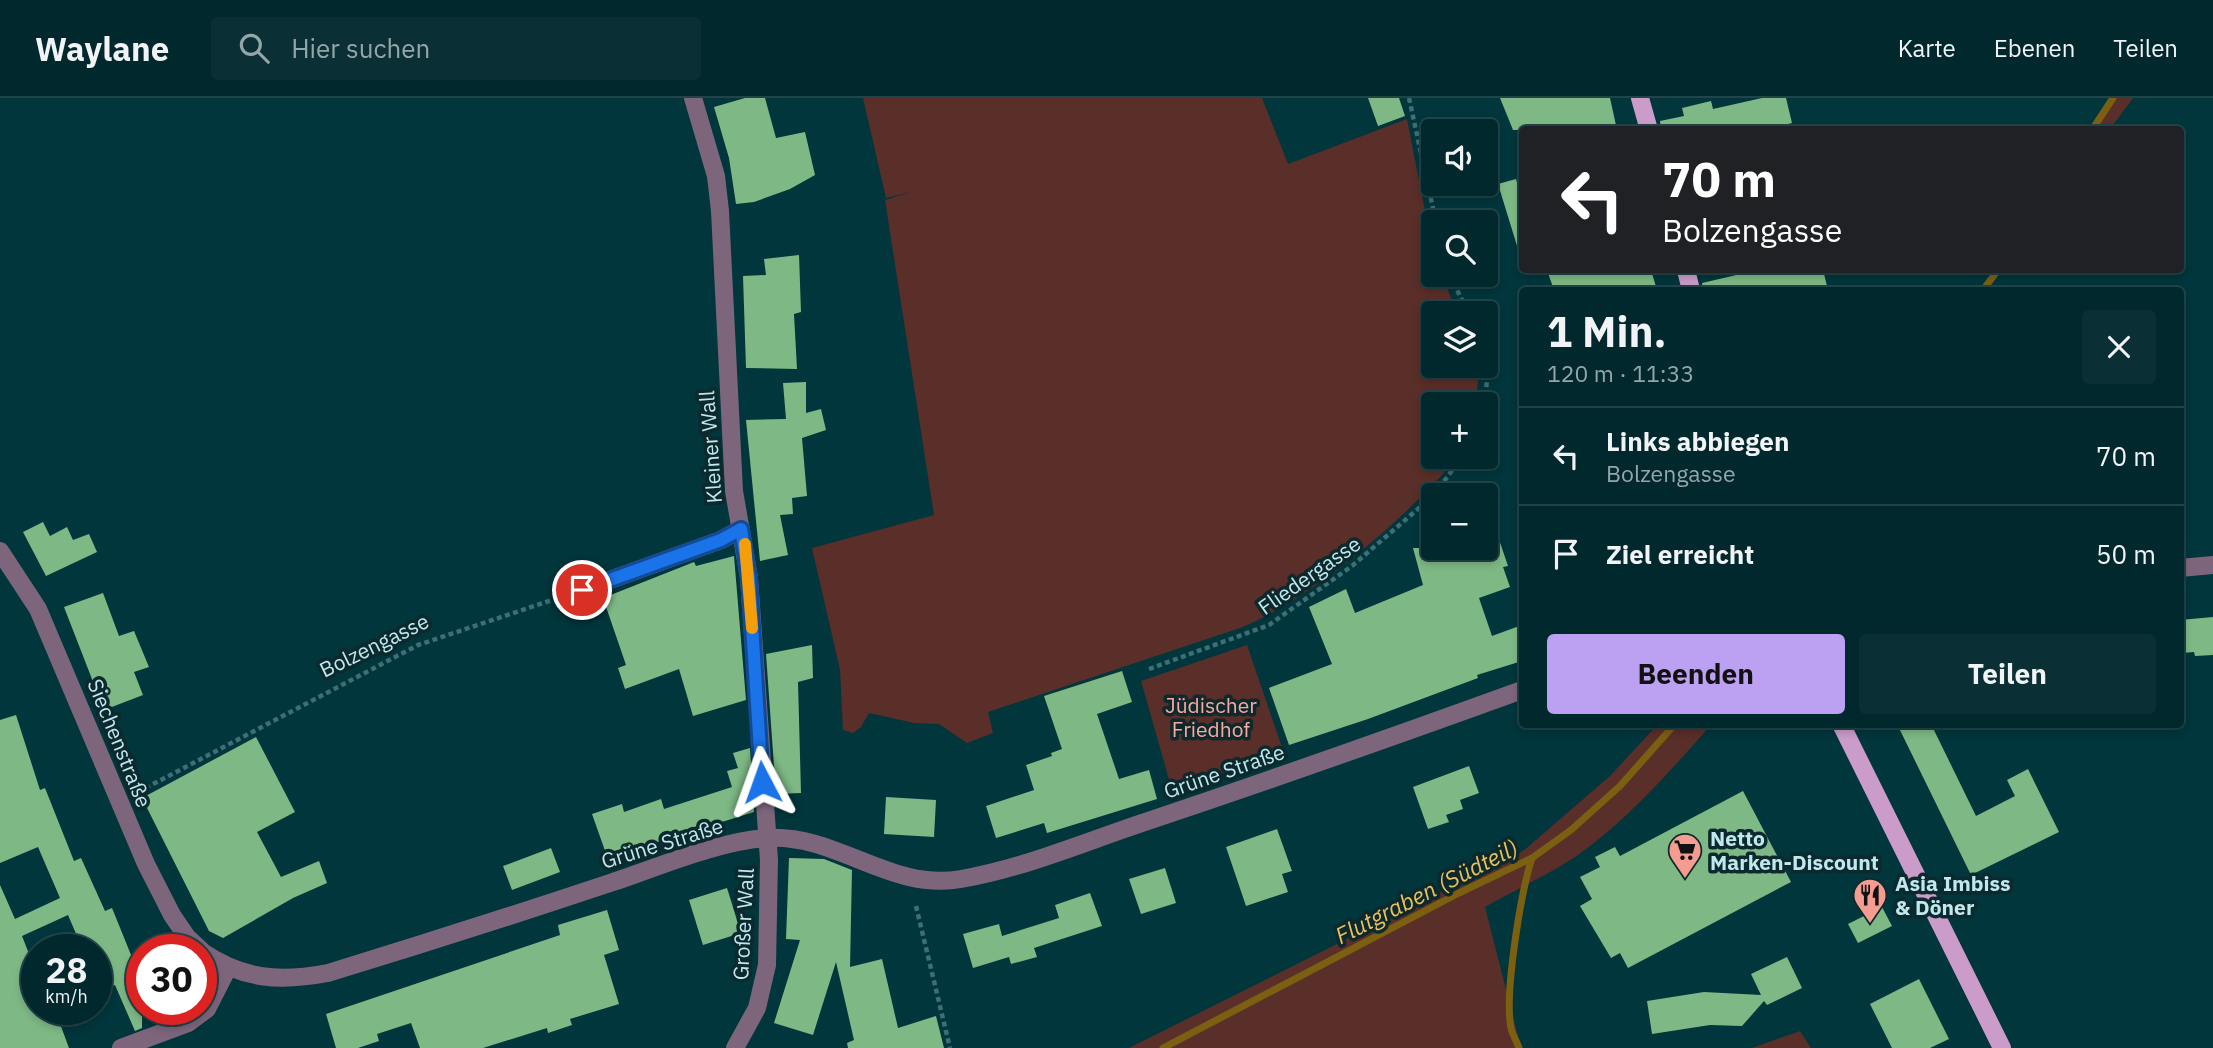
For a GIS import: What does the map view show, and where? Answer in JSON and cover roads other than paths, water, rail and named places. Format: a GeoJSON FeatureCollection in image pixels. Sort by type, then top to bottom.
{"type":"FeatureCollection","features":[{"type":"Feature","properties":{"kind":"main road"},"geometry":{"type":"LineString","coordinates":[[1640,98],[1648,126]]}},
{"type":"Feature","properties":{"kind":"main road"},"geometry":{"type":"LineString","coordinates":[[1843,728],[2002,1048]]}},
{"type":"Feature","properties":{"kind":"street","name":"Kleiner Wall"},"geometry":{"type":"LineString","coordinates":[[693,98],[716,176],[720,211],[734,491],[749,578],[768,838]]}},
{"type":"Feature","properties":{"kind":"street"},"geometry":{"type":"LineString","coordinates":[[582,590],[721,540],[741,529]]}},
{"type":"Feature","properties":{"kind":"street","name":"Siechenstraße"},"geometry":{"type":"LineString","coordinates":[[0,551],[38,608],[118,803],[172,915],[185,934]]}},
{"type":"Feature","properties":{"kind":"street"},"geometry":{"type":"LineString","coordinates":[[2184,568],[2213,565]]}},
{"type":"Feature","properties":{"kind":"street","name":"Grüne Straße"},"geometry":{"type":"LineString","coordinates":[[228,968],[267,979],[296,979],[328,973],[743,841],[768,838],[805,841],[919,882],[942,883],[966,879],[1161,816],[1519,691]]}},
{"type":"Feature","properties":{"kind":"street","name":"Großer Wall"},"geometry":{"type":"LineString","coordinates":[[735,1048],[757,1009],[767,965],[768,838]]}},
{"type":"Feature","properties":{"kind":"street","name":"Siechenstraße"},"geometry":{"type":"LineString","coordinates":[[217,961],[228,968]]}},
{"type":"Feature","properties":{"kind":"street"},"geometry":{"type":"LineString","coordinates":[[121,1048],[188,1023],[207,1009],[228,968]]}},
{"type":"Feature","properties":{"kind":"waterway","name":"Flutgraben (Südteil)"},"geometry":{"type":"LineString","coordinates":[[2095,126],[2113,98]]}},
{"type":"Feature","properties":{"kind":"waterway","name":"Flutgraben (Südteil)"},"geometry":{"type":"LineString","coordinates":[[1985,287],[1996,273]]}},
{"type":"Feature","properties":{"kind":"waterway","name":"Flutgraben (Südteil)"},"geometry":{"type":"LineString","coordinates":[[1163,1048],[1459,893],[1532,858],[1571,830],[1620,786],[1671,728]]}},
{"type":"Feature","properties":{"kind":"waterway"},"geometry":{"type":"LineString","coordinates":[[1519,1048],[1511,1028],[1510,992],[1519,918],[1532,858]]}},
{"type":"Feature","properties":{"kind":"place","name":"Netto Marken-Discount"},"geometry":{"type":"Point","coordinates":[1685,880]}},
{"type":"Feature","properties":{"kind":"place","name":"Asia Imbiss & Döner"},"geometry":{"type":"Point","coordinates":[1870,925]}},
{"type":"Feature","properties":{"kind":"park label","name":"Jüdischer Friedhof"},"geometry":{"type":"Point","coordinates":[1211,717]}}]}
